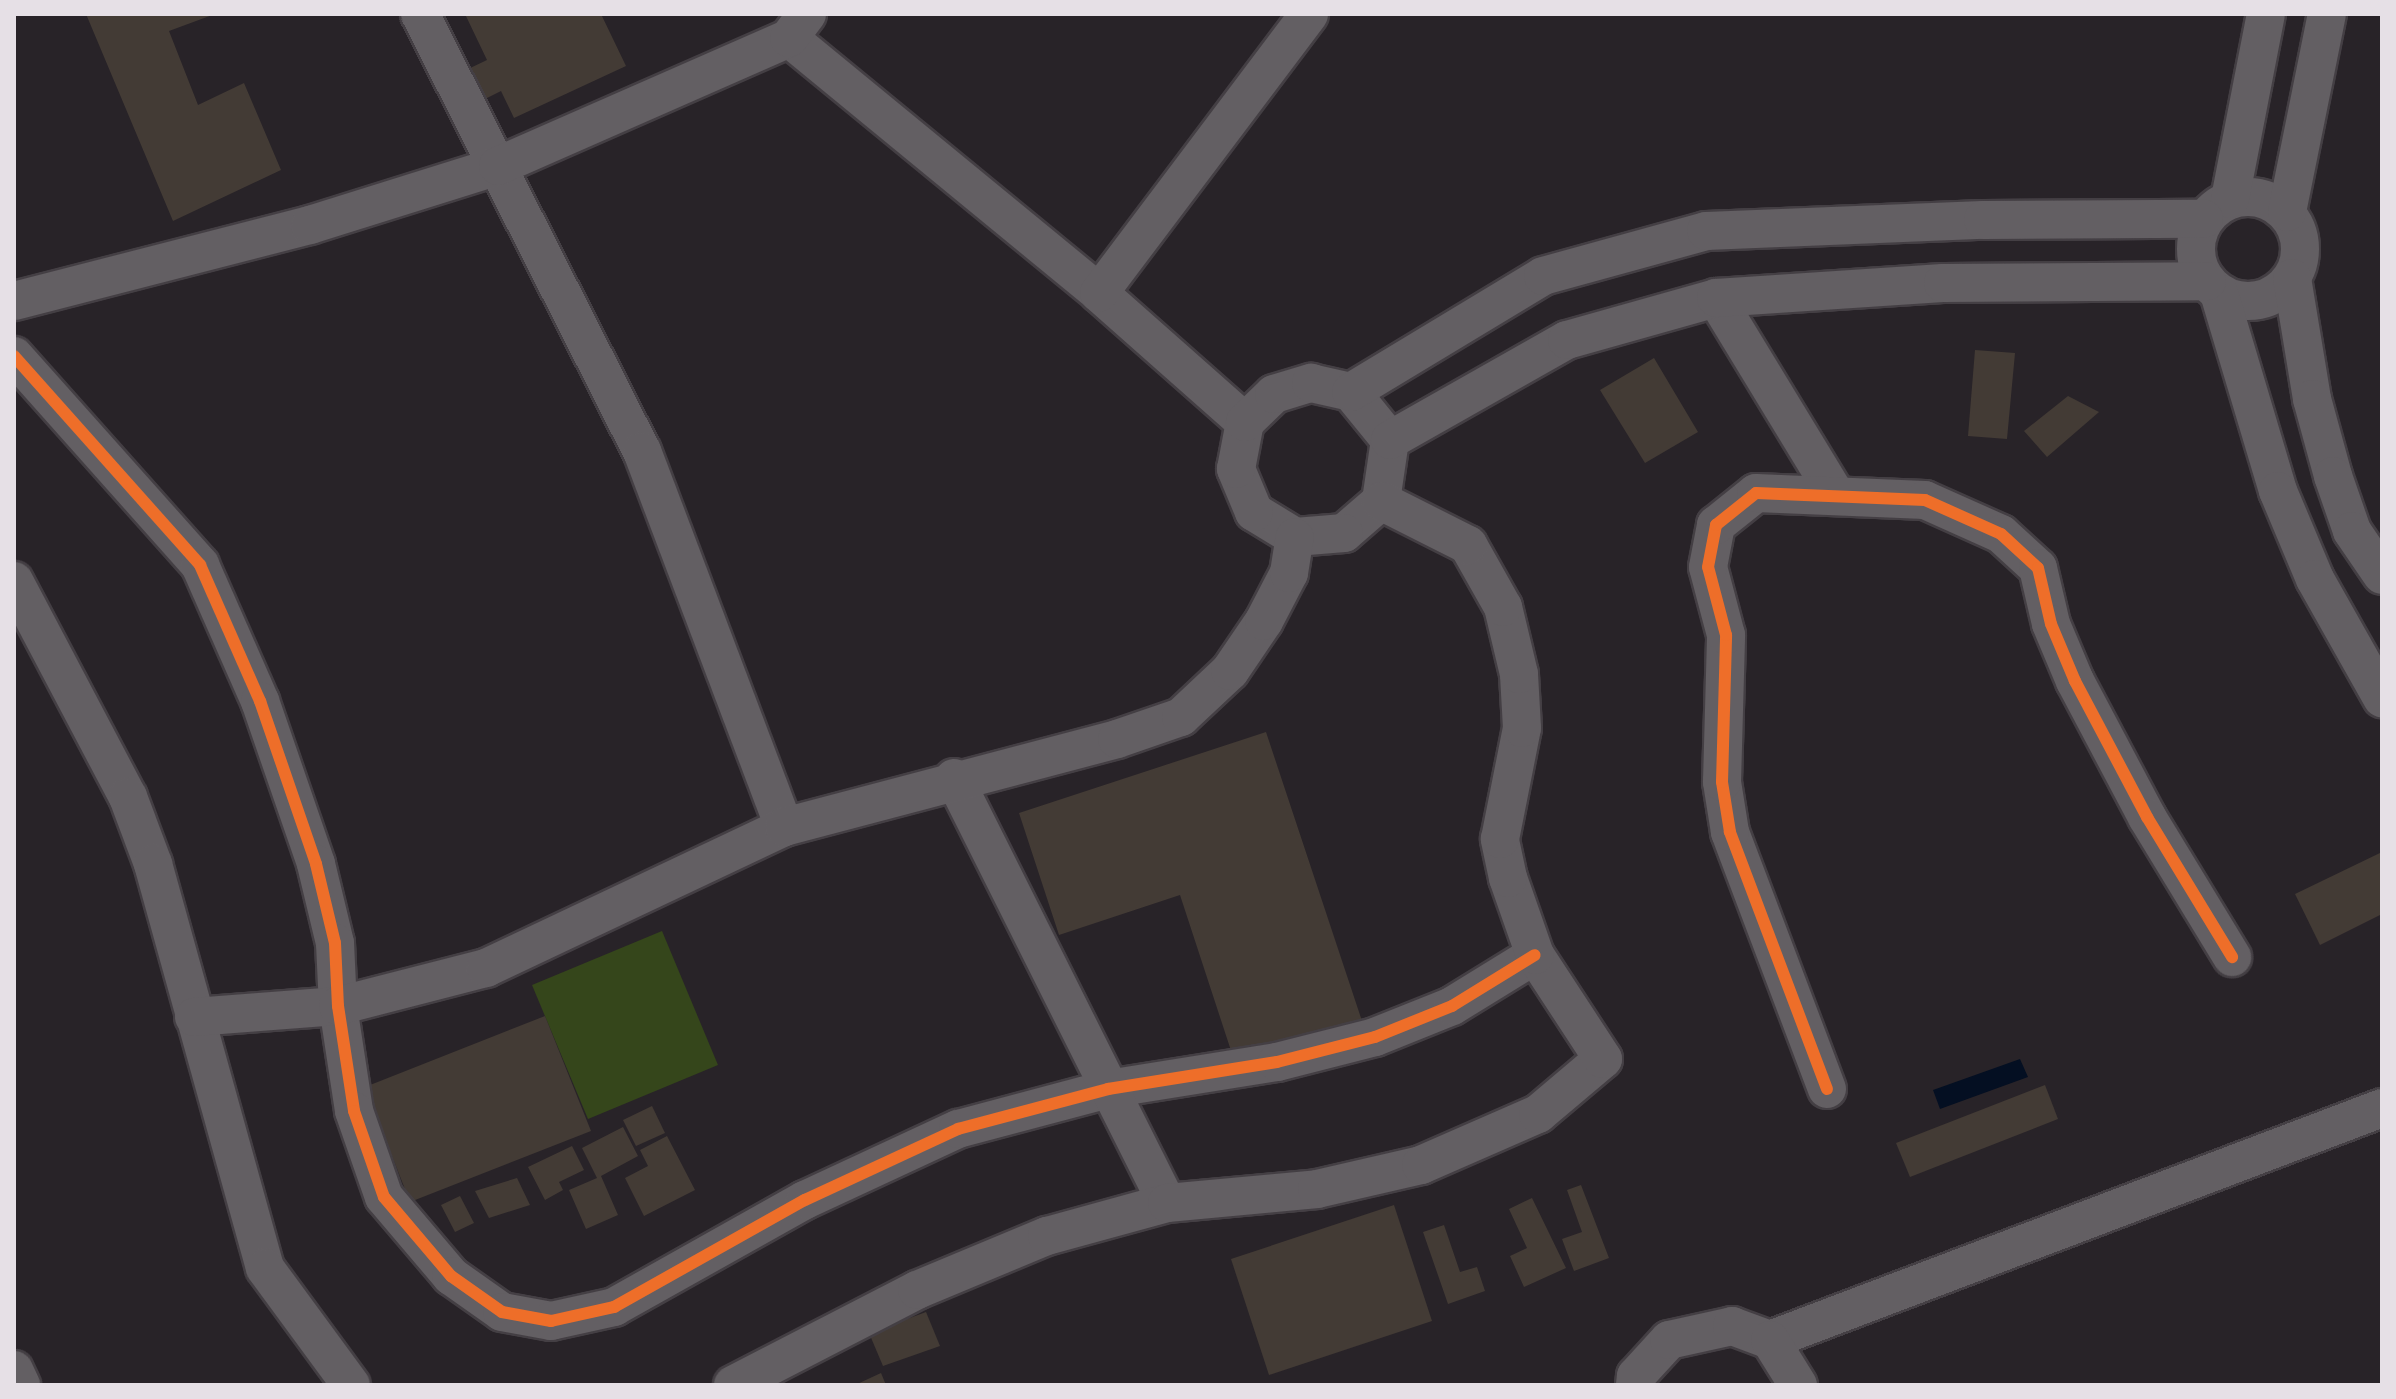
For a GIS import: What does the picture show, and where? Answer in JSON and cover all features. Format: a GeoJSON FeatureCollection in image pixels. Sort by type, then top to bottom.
{"type":"FeatureCollection","features":[{"type":"Feature","properties":{"kind":"street"},"geometry":{"type":"LineString","coordinates":[[420,14],[670,515],[784,827]]}},
{"type":"Feature","properties":{"kind":"street"},"geometry":{"type":"LineString","coordinates":[[1099,293],[1309,14]]}},
{"type":"Feature","properties":{"kind":"street"},"geometry":{"type":"LineString","coordinates":[[2266,14],[2217,209],[2196,251],[2213,287],[2278,491],[2315,579],[2382,698]]}},
{"type":"Feature","properties":{"kind":"street"},"geometry":{"type":"LineString","coordinates":[[2327,14],[2287,212],[2301,247],[2292,278],[2312,399],[2367,526],[2382,575]]}},
{"type":"Feature","properties":{"kind":"street"},"geometry":{"type":"LineString","coordinates":[[14,301],[310,225],[498,166],[798,26],[1245,422]]}},
{"type":"Feature","properties":{"kind":"street"},"geometry":{"type":"LineString","coordinates":[[1351,392],[1543,276],[1706,231],[2217,209],[2262,199],[2287,212]]}},
{"type":"Feature","properties":{"kind":"street"},"geometry":{"type":"LineString","coordinates":[[1941,222],[1943,283]]}},
{"type":"Feature","properties":{"kind":"street"},"geometry":{"type":"LineString","coordinates":[[1390,440],[1567,340],[1716,298],[1943,283],[2213,287],[2233,300],[2267,298],[2292,278]]}},
{"type":"Feature","properties":{"kind":"street"},"geometry":{"type":"LineString","coordinates":[[1716,298],[1836,495]]}},
{"type":"Feature","properties":{"kind":"street"},"geometry":{"type":"LineString","coordinates":[[14,356],[200,565],[260,701],[316,864],[335,943],[338,1006],[354,1111],[384,1197],[451,1276],[502,1312],[551,1321],[614,1307],[881,1160],[958,1129],[1108,1089],[1277,1062],[1375,1037],[1452,1006],[1535,955]]}},
{"type":"Feature","properties":{"kind":"street"},"geometry":{"type":"LineString","coordinates":[[1311,383],[1351,392],[1390,440],[1381,501],[1344,533],[1295,537],[1254,512],[1236,469],[1245,422],[1274,394],[1311,383]]}},
{"type":"Feature","properties":{"kind":"street"},"geometry":{"type":"LineString","coordinates":[[1827,1089],[1730,832],[1722,782],[1726,635],[1708,567],[1716,525],[1756,493],[1925,500],[2001,534],[2038,568],[2051,624],[2075,681],[2147,817],[2232,957]]}},
{"type":"Feature","properties":{"kind":"street"},"geometry":{"type":"LineString","coordinates":[[733,1385],[917,1290],[1047,1236],[1167,1203],[1317,1189],[1421,1165],[1538,1114],[1603,1059],[1535,955],[1500,839],[1522,728],[1519,674],[1503,607],[1468,545],[1381,501]]}},
{"type":"Feature","properties":{"kind":"street"},"geometry":{"type":"LineString","coordinates":[[194,1017],[338,1006],[486,968],[784,827],[954,778],[1117,739],[1181,717],[1230,671],[1264,621],[1289,573],[1295,537]]}},
{"type":"Feature","properties":{"kind":"street"},"geometry":{"type":"LineString","coordinates":[[14,581],[128,797],[153,864],[265,1268],[351,1385]]}},
{"type":"Feature","properties":{"kind":"street"},"geometry":{"type":"LineString","coordinates":[[954,778],[1167,1203]]}},
{"type":"Feature","properties":{"kind":"street"},"geometry":{"type":"LineString","coordinates":[[1770,1340],[2382,1108]]}},
{"type":"Feature","properties":{"kind":"street"},"geometry":{"type":"LineString","coordinates":[[1635,1385],[1636,1376],[1669,1340],[1732,1326],[1770,1340],[1798,1385]]}},
{"type":"Feature","properties":{"kind":"street"},"geometry":{"type":"LineString","coordinates":[[14,1370],[21,1385]]}},
{"type":"Feature","properties":{"kind":"green space"},"geometry":{"type":"Polygon","coordinates":[[[662,931],[718,1065],[588,1119],[532,985],[662,931]]]}},
{"type":"Feature","properties":{"kind":"water"},"geometry":{"type":"Polygon","coordinates":[[[2020,1059],[2028,1077],[1940,1109],[1933,1090],[2020,1059]]]}},
{"type":"Feature","properties":{"kind":"building"},"geometry":{"type":"Polygon","coordinates":[[[86,14],[215,14],[169,31],[198,105],[244,83],[281,170],[173,221],[86,14]]]}},
{"type":"Feature","properties":{"kind":"building"},"geometry":{"type":"Polygon","coordinates":[[[465,14],[601,14],[626,66],[514,118],[501,91],[481,101],[466,70],[487,60],[465,14]]]}},
{"type":"Feature","properties":{"kind":"building"},"geometry":{"type":"Polygon","coordinates":[[[1975,350],[2015,353],[2007,439],[1968,436],[1975,350]]]}},
{"type":"Feature","properties":{"kind":"building"},"geometry":{"type":"Polygon","coordinates":[[[1654,358],[1698,432],[1645,463],[1600,390],[1654,358]]]}},
{"type":"Feature","properties":{"kind":"building"},"geometry":{"type":"Polygon","coordinates":[[[2068,396],[2099,412],[2047,457],[2024,431],[2068,396]]]}},
{"type":"Feature","properties":{"kind":"building"},"geometry":{"type":"Polygon","coordinates":[[[1266,732],[1364,1027],[1237,1069],[1180,895],[1059,935],[1019,813],[1266,732]]]}},
{"type":"Feature","properties":{"kind":"building"},"geometry":{"type":"Polygon","coordinates":[[[2382,852],[2382,914],[2320,945],[2295,894],[2382,852]]]}},
{"type":"Feature","properties":{"kind":"building"},"geometry":{"type":"Polygon","coordinates":[[[545,1016],[591,1131],[410,1202],[365,1087],[545,1016]]]}},
{"type":"Feature","properties":{"kind":"building"},"geometry":{"type":"Polygon","coordinates":[[[2045,1085],[2058,1119],[1910,1177],[1896,1143],[2045,1085]]]}},
{"type":"Feature","properties":{"kind":"building"},"geometry":{"type":"Polygon","coordinates":[[[652,1106],[665,1133],[636,1146],[623,1120],[652,1106]]]}},
{"type":"Feature","properties":{"kind":"building"},"geometry":{"type":"Polygon","coordinates":[[[623,1127],[638,1156],[601,1176],[618,1215],[586,1229],[569,1190],[597,1178],[582,1148],[623,1127]]]}},
{"type":"Feature","properties":{"kind":"building"},"geometry":{"type":"Polygon","coordinates":[[[667,1136],[695,1190],[644,1216],[625,1178],[648,1166],[640,1150],[667,1136]]]}},
{"type":"Feature","properties":{"kind":"building"},"geometry":{"type":"Polygon","coordinates":[[[572,1146],[584,1170],[559,1182],[563,1190],[545,1200],[528,1167],[572,1146]]]}},
{"type":"Feature","properties":{"kind":"building"},"geometry":{"type":"Polygon","coordinates":[[[517,1178],[530,1205],[489,1218],[475,1191],[517,1178]]]}},
{"type":"Feature","properties":{"kind":"building"},"geometry":{"type":"Polygon","coordinates":[[[1581,1185],[1609,1258],[1574,1271],[1562,1239],[1582,1232],[1567,1190],[1581,1185]]]}},
{"type":"Feature","properties":{"kind":"building"},"geometry":{"type":"Polygon","coordinates":[[[460,1196],[474,1223],[455,1232],[441,1205],[460,1196]]]}},
{"type":"Feature","properties":{"kind":"building"},"geometry":{"type":"Polygon","coordinates":[[[1532,1198],[1566,1268],[1524,1287],[1510,1256],[1527,1248],[1509,1209],[1532,1198]]]}},
{"type":"Feature","properties":{"kind":"building"},"geometry":{"type":"Polygon","coordinates":[[[1394,1205],[1432,1321],[1269,1375],[1231,1259],[1394,1205]]]}},
{"type":"Feature","properties":{"kind":"building"},"geometry":{"type":"Polygon","coordinates":[[[1444,1225],[1460,1272],[1477,1267],[1485,1291],[1448,1304],[1423,1232],[1444,1225]]]}},
{"type":"Feature","properties":{"kind":"building"},"geometry":{"type":"Polygon","coordinates":[[[926,1312],[940,1346],[883,1366],[869,1333],[926,1312]]]}},
{"type":"Feature","properties":{"kind":"building"},"geometry":{"type":"Polygon","coordinates":[[[881,1373],[886,1385],[855,1385],[881,1373]]]}},
{"type":"Feature","properties":{"kind":"cycle path"},"geometry":{"type":"LineString","coordinates":[[14,356],[200,565],[260,701],[316,864],[335,943],[338,1006],[354,1111],[384,1197],[451,1276],[502,1312],[551,1321],[614,1307],[805,1200],[958,1129],[1108,1089],[1277,1062],[1375,1037],[1452,1006],[1535,955]]}},
{"type":"Feature","properties":{"kind":"cycle path"},"geometry":{"type":"LineString","coordinates":[[1827,1089],[1730,832],[1722,782],[1726,635],[1708,567],[1716,525],[1756,493],[1925,500],[2001,534],[2038,568],[2051,624],[2075,681],[2147,817],[2232,957]]}}]}
